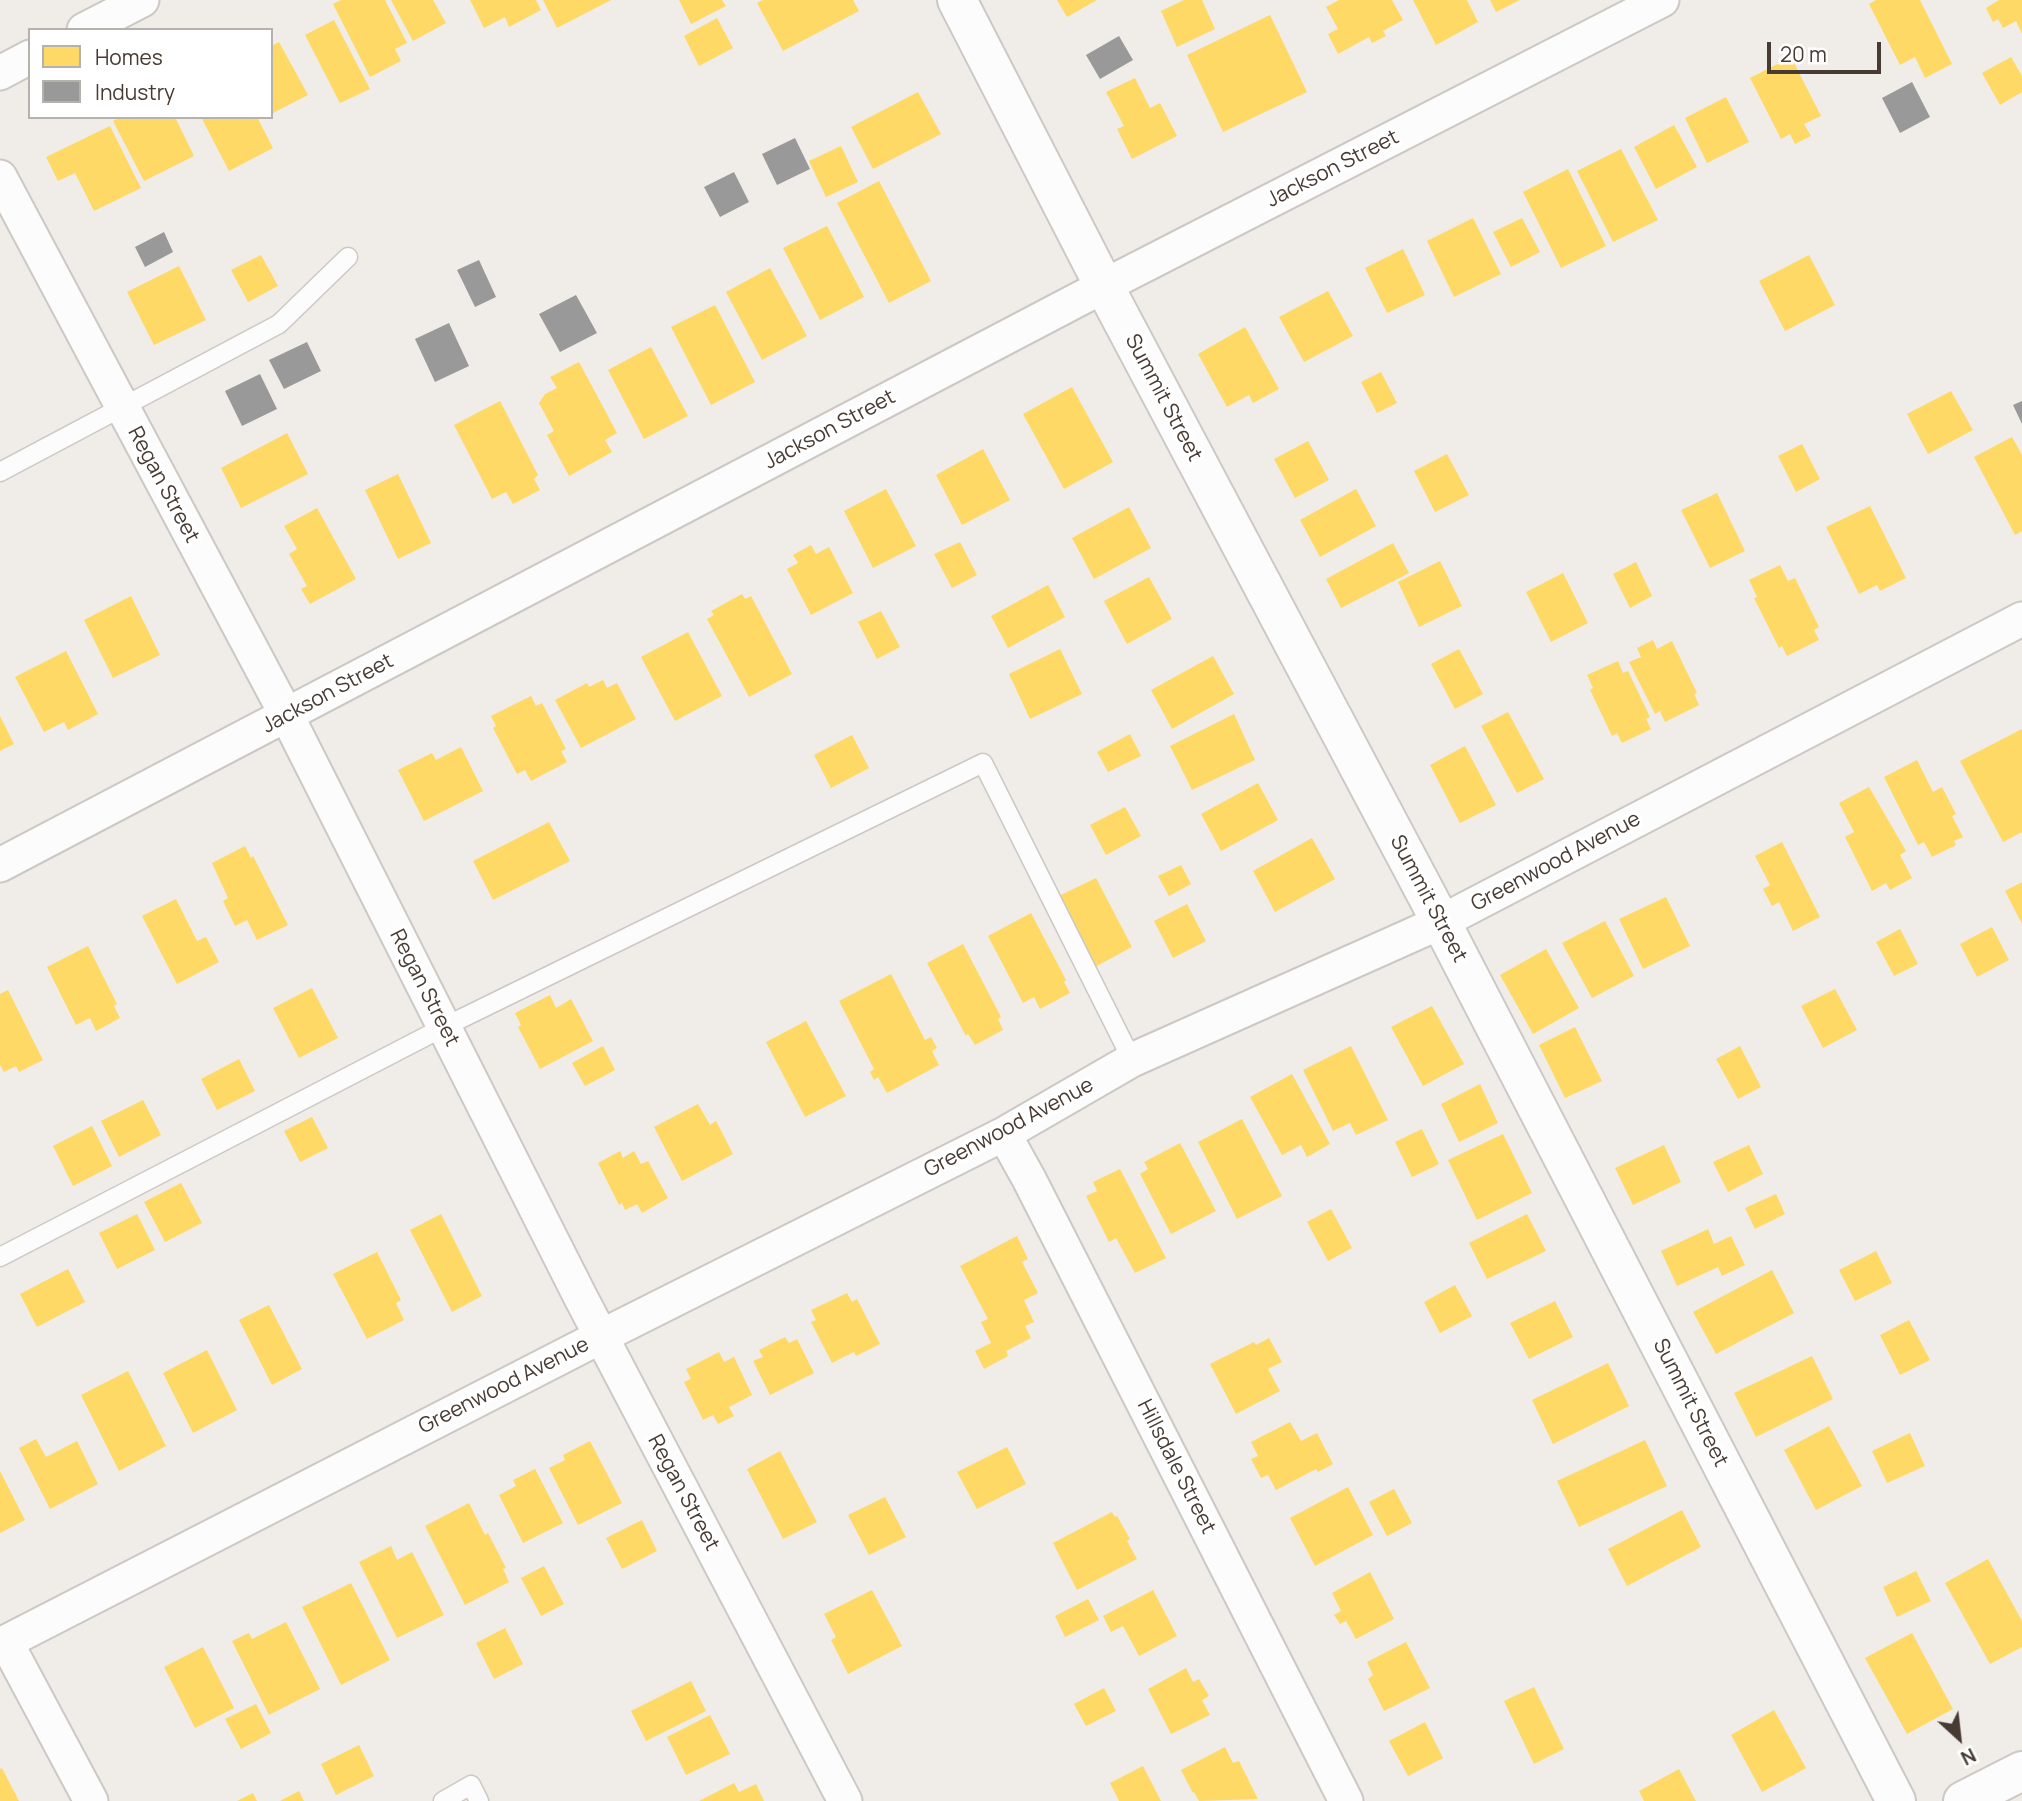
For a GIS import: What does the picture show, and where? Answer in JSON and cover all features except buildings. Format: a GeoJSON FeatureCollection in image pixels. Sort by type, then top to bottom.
{"type":"FeatureCollection","features":[{"type":"Feature","properties":{"kind":"street"},"geometry":{"type":"LineString","coordinates":[[88,28],[142,0]]}},
{"type":"Feature","properties":{"kind":"street","name":"Summit Street"},"geometry":{"type":"LineString","coordinates":[[957,0],[1104,286],[1441,922],[1896,1801]]}},
{"type":"Feature","properties":{"kind":"street","name":"Jackson Street"},"geometry":{"type":"LineString","coordinates":[[0,865],[1104,286],[1662,0]]}},
{"type":"Feature","properties":{"kind":"street"},"geometry":{"type":"LineString","coordinates":[[0,73],[28,58]]}},
{"type":"Feature","properties":{"kind":"street","name":"Regan Street"},"geometry":{"type":"LineString","coordinates":[[0,177],[286,716],[581,1298],[845,1801]]}},
{"type":"Feature","properties":{"kind":"street","name":"Greenwood Avenue"},"geometry":{"type":"LineString","coordinates":[[3,1644],[602,1336],[1004,1134],[1132,1060],[1441,922],[2022,619]]}},
{"type":"Feature","properties":{"kind":"street","name":"Hillsdale Street"},"geometry":{"type":"LineString","coordinates":[[1004,1134],[1346,1801]]}},
{"type":"Feature","properties":{"kind":"street"},"geometry":{"type":"LineString","coordinates":[[3,1644],[91,1801]]}},
{"type":"Feature","properties":{"kind":"street"},"geometry":{"type":"LineString","coordinates":[[1963,1801],[2022,1771]]}},
{"type":"Feature","properties":{"kind":"lane"},"geometry":{"type":"LineString","coordinates":[[0,472],[279,324],[348,257]]}},
{"type":"Feature","properties":{"kind":"lane"},"geometry":{"type":"LineString","coordinates":[[0,1257],[444,1027],[982,763],[1132,1060]]}},
{"type":"Feature","properties":{"kind":"lane"},"geometry":{"type":"LineString","coordinates":[[443,1801],[471,1785],[479,1801]]}}]}
